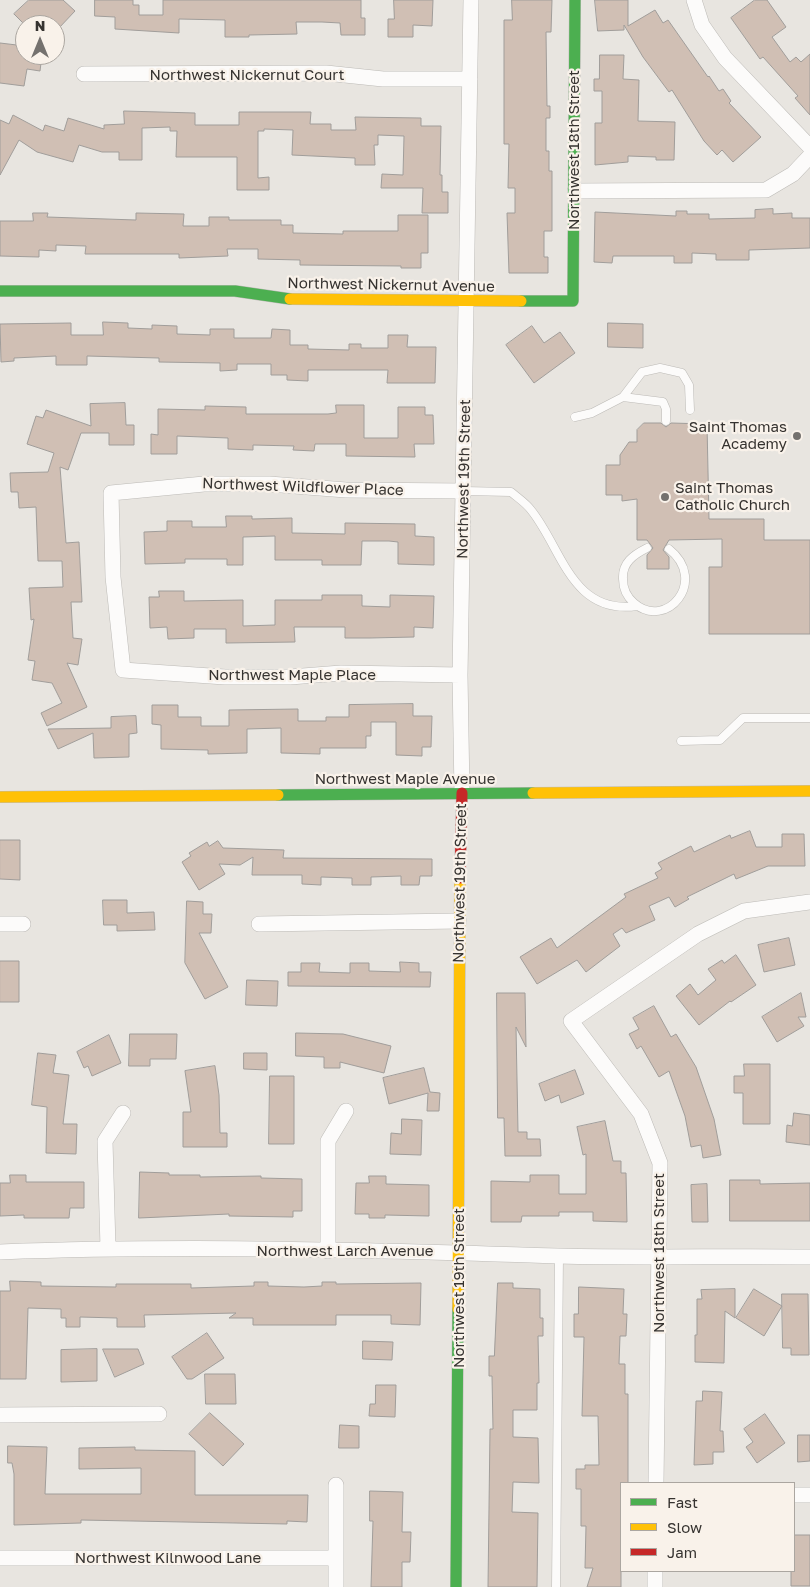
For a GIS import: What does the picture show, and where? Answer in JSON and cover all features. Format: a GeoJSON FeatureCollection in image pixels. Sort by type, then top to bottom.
{"type":"FeatureCollection","features":[{"type":"Feature","properties":{"kind":"street","name":"Northwest 19th Street"},"geometry":{"type":"LineString","coordinates":[[456,1587],[459,922],[462,793],[460,675],[471,0]]}},
{"type":"Feature","properties":{"kind":"street","name":"Northwest 18th Street"},"geometry":{"type":"LineString","coordinates":[[573,301],[575,0]]}},
{"type":"Feature","properties":{"kind":"street"},"geometry":{"type":"LineString","coordinates":[[694,0],[702,25],[725,58],[810,147]]}},
{"type":"Feature","properties":{"kind":"street","name":"Northwest Nickernut Court"},"geometry":{"type":"LineString","coordinates":[[84,74],[326,73],[383,79],[470,79]]}},
{"type":"Feature","properties":{"kind":"street"},"geometry":{"type":"LineString","coordinates":[[575,191],[766,190],[793,174],[810,156]]}},
{"type":"Feature","properties":{"kind":"street","name":"Northwest Nickernut Avenue"},"geometry":{"type":"LineString","coordinates":[[0,292],[235,292],[301,301],[573,301]]}},
{"type":"Feature","properties":{"kind":"street","name":"Northwest Wildflower Place"},"geometry":{"type":"LineString","coordinates":[[124,670],[112,577],[111,493],[204,484],[269,484],[346,490],[464,491]]}},
{"type":"Feature","properties":{"kind":"street","name":"Northwest Maple Place"},"geometry":{"type":"LineString","coordinates":[[124,670],[225,677],[290,677],[341,673],[460,675]]}},
{"type":"Feature","properties":{"kind":"street","name":"Northwest Maple Avenue"},"geometry":{"type":"LineString","coordinates":[[0,797],[810,791]]}},
{"type":"Feature","properties":{"kind":"street","name":"Northwest 18th Street"},"geometry":{"type":"LineString","coordinates":[[656,1482],[660,1163],[642,1114],[571,1021],[698,934],[744,910],[810,902]]}},
{"type":"Feature","properties":{"kind":"street"},"geometry":{"type":"LineString","coordinates":[[259,924],[459,922]]}},
{"type":"Feature","properties":{"kind":"street"},"geometry":{"type":"LineString","coordinates":[[0,924],[23,924]]}},
{"type":"Feature","properties":{"kind":"street"},"geometry":{"type":"LineString","coordinates":[[328,1251],[328,1141],[346,1111]]}},
{"type":"Feature","properties":{"kind":"street"},"geometry":{"type":"LineString","coordinates":[[108,1248],[105,1141],[124,1113]]}},
{"type":"Feature","properties":{"kind":"street","name":"Northwest Larch Avenue"},"geometry":{"type":"LineString","coordinates":[[0,1252],[108,1248],[459,1251],[559,1256],[810,1257]]}},
{"type":"Feature","properties":{"kind":"street"},"geometry":{"type":"LineString","coordinates":[[0,1415],[159,1414]]}},
{"type":"Feature","properties":{"kind":"street"},"geometry":{"type":"LineString","coordinates":[[336,1485],[336,1587]]}},
{"type":"Feature","properties":{"kind":"street"},"geometry":{"type":"LineString","coordinates":[[795,1495],[810,1495]]}},
{"type":"Feature","properties":{"kind":"street","name":"Northwest Kilnwood Lane"},"geometry":{"type":"LineString","coordinates":[[0,1558],[336,1558]]}},
{"type":"Feature","properties":{"kind":"street"},"geometry":{"type":"LineString","coordinates":[[655,1572],[655,1587]]}},
{"type":"Feature","properties":{"kind":"lane"},"geometry":{"type":"LineString","coordinates":[[575,417],[592,413],[623,397],[642,372],[660,368],[682,372],[689,385],[690,410]]}},
{"type":"Feature","properties":{"kind":"lane"},"geometry":{"type":"LineString","coordinates":[[623,397],[663,402],[666,409],[666,421]]}},
{"type":"Feature","properties":{"kind":"lane"},"geometry":{"type":"LineString","coordinates":[[464,491],[511,492],[531,510],[569,575],[586,592],[602,602],[626,607],[637,606]]}},
{"type":"Feature","properties":{"kind":"lane"},"geometry":{"type":"LineString","coordinates":[[647,548],[633,554],[626,563],[622,574],[623,585],[629,598],[637,606],[647,610],[658,611],[669,607],[679,599],[686,586],[683,564],[669,549]]}},
{"type":"Feature","properties":{"kind":"lane"},"geometry":{"type":"LineString","coordinates":[[681,741],[720,740],[743,718],[810,718]]}},
{"type":"Feature","properties":{"kind":"lane"},"geometry":{"type":"LineString","coordinates":[[556,1587],[559,1256]]}},
{"type":"Feature","properties":{"kind":"building"},"geometry":{"type":"Polygon","coordinates":[[[29,0],[63,0],[75,11],[65,22],[65,15],[14,14],[29,0]]]}},
{"type":"Feature","properties":{"kind":"building"},"geometry":{"type":"Polygon","coordinates":[[[95,0],[133,0],[133,5],[139,5],[139,15],[163,15],[163,0],[361,0],[361,18],[365,18],[365,35],[341,35],[340,23],[322,22],[296,22],[297,34],[249,35],[249,37],[225,37],[225,20],[179,19],[179,33],[115,29],[115,17],[95,16],[95,0]]]}},
{"type":"Feature","properties":{"kind":"building"},"geometry":{"type":"Polygon","coordinates":[[[394,0],[433,0],[432,26],[413,25],[413,37],[388,37],[388,19],[394,19],[394,0]]]}},
{"type":"Feature","properties":{"kind":"building"},"geometry":{"type":"Polygon","coordinates":[[[512,0],[552,0],[551,32],[546,32],[547,106],[550,106],[550,118],[546,118],[546,151],[549,151],[549,171],[552,171],[552,231],[544,231],[544,257],[548,257],[548,273],[509,273],[507,213],[515,213],[515,188],[508,188],[509,144],[504,144],[504,20],[512,20],[512,0]]]}},
{"type":"Feature","properties":{"kind":"building"},"geometry":{"type":"Polygon","coordinates":[[[595,0],[628,0],[628,26],[655,10],[663,23],[668,20],[719,91],[723,89],[731,101],[729,103],[761,137],[733,162],[722,150],[717,155],[704,141],[672,90],[669,92],[643,57],[624,25],[624,30],[598,31],[595,0]]]}},
{"type":"Feature","properties":{"kind":"building"},"geometry":{"type":"Polygon","coordinates":[[[755,0],[767,0],[786,27],[772,37],[790,62],[796,57],[801,62],[810,54],[810,115],[795,98],[798,96],[763,57],[760,59],[731,18],[755,0]]]}},
{"type":"Feature","properties":{"kind":"building"},"geometry":{"type":"Polygon","coordinates":[[[0,43],[15,45],[15,65],[41,65],[40,71],[27,69],[24,86],[0,83],[0,43]]]}},
{"type":"Feature","properties":{"kind":"building"},"geometry":{"type":"Polygon","coordinates":[[[600,55],[624,55],[623,79],[639,80],[638,121],[675,122],[674,160],[656,160],[656,157],[628,156],[628,162],[595,165],[595,123],[602,123],[602,91],[594,91],[594,79],[599,79],[600,55]]]}},
{"type":"Feature","properties":{"kind":"building"},"geometry":{"type":"Polygon","coordinates":[[[124,111],[195,113],[195,125],[239,125],[239,112],[311,112],[310,124],[331,124],[331,130],[356,130],[355,117],[421,118],[421,126],[441,126],[440,175],[442,175],[442,192],[448,192],[448,213],[422,213],[423,188],[381,188],[382,174],[403,175],[404,136],[378,135],[378,145],[374,145],[375,165],[355,165],[355,158],[292,155],[293,130],[264,129],[264,131],[258,131],[258,178],[269,177],[269,190],[237,190],[237,157],[176,157],[177,131],[170,131],[170,127],[142,128],[142,160],[119,160],[119,152],[102,152],[79,145],[73,162],[37,152],[19,140],[0,175],[0,120],[9,124],[13,115],[43,131],[45,125],[64,131],[68,118],[104,129],[104,125],[124,124],[124,111]]]}},
{"type":"Feature","properties":{"kind":"building"},"geometry":{"type":"Polygon","coordinates":[[[773,209],[773,214],[792,213],[792,218],[810,218],[810,248],[749,250],[749,260],[716,260],[716,254],[692,253],[692,263],[674,263],[674,256],[613,256],[612,263],[594,262],[595,212],[676,216],[676,211],[687,211],[687,214],[709,214],[709,219],[755,218],[755,210],[773,209]]]}},
{"type":"Feature","properties":{"kind":"building"},"geometry":{"type":"Polygon","coordinates":[[[33,213],[48,213],[47,217],[136,220],[136,213],[184,214],[183,226],[209,226],[209,217],[229,217],[229,220],[281,220],[281,225],[293,225],[293,233],[343,234],[343,231],[398,231],[398,215],[428,215],[428,253],[421,253],[421,268],[401,268],[401,266],[300,265],[300,260],[258,259],[258,249],[227,249],[228,256],[179,258],[179,254],[85,254],[86,246],[56,245],[56,251],[39,250],[39,257],[0,256],[0,221],[33,221],[33,213]]]}},
{"type":"Feature","properties":{"kind":"building"},"geometry":{"type":"Polygon","coordinates":[[[103,322],[128,323],[128,328],[152,329],[152,325],[177,326],[177,334],[210,335],[210,329],[234,329],[234,338],[271,338],[272,329],[290,330],[290,345],[308,345],[308,349],[349,350],[349,344],[361,344],[361,348],[388,348],[388,335],[408,335],[407,347],[436,347],[435,383],[387,383],[388,370],[308,370],[308,381],[287,380],[287,375],[271,375],[271,364],[237,364],[237,370],[220,371],[220,363],[159,362],[159,358],[87,356],[87,365],[56,365],[56,356],[14,358],[14,361],[1,362],[0,324],[71,323],[71,335],[103,335],[103,322]]]}},
{"type":"Feature","properties":{"kind":"building"},"geometry":{"type":"Polygon","coordinates":[[[608,323],[643,324],[643,348],[608,347],[608,323]]]}},
{"type":"Feature","properties":{"kind":"building"},"geometry":{"type":"Polygon","coordinates":[[[532,326],[544,343],[560,332],[575,353],[534,383],[506,345],[532,326]]]}},
{"type":"Feature","properties":{"kind":"building"},"geometry":{"type":"Polygon","coordinates":[[[125,403],[126,425],[134,425],[134,445],[109,445],[109,433],[81,433],[68,470],[60,467],[66,543],[79,542],[82,602],[71,602],[73,638],[82,639],[78,665],[67,663],[87,707],[47,726],[41,713],[62,703],[52,683],[32,680],[35,661],[28,660],[34,619],[31,620],[29,588],[63,587],[62,561],[38,561],[36,507],[19,508],[18,492],[11,492],[10,473],[48,472],[54,453],[27,444],[36,416],[43,418],[46,410],[91,426],[90,404],[125,403]]]}},
{"type":"Feature","properties":{"kind":"building"},"geometry":{"type":"Polygon","coordinates":[[[336,405],[364,405],[364,438],[398,438],[398,407],[425,407],[425,415],[433,415],[434,444],[414,444],[415,457],[346,456],[346,444],[315,444],[314,451],[293,450],[294,446],[253,445],[253,450],[228,449],[228,438],[177,436],[177,454],[151,454],[151,434],[158,435],[158,409],[205,410],[205,406],[246,407],[246,414],[328,414],[336,413],[336,405]]]}},
{"type":"Feature","properties":{"kind":"building"},"geometry":{"type":"Polygon","coordinates":[[[644,423],[661,423],[666,427],[671,423],[707,424],[709,519],[764,519],[764,540],[810,540],[810,634],[709,634],[709,567],[722,567],[722,539],[669,540],[663,550],[669,557],[669,569],[647,569],[647,555],[653,548],[647,540],[637,540],[637,499],[622,501],[622,495],[606,495],[606,465],[620,465],[620,455],[629,442],[637,442],[637,430],[644,423]]]}},
{"type":"Feature","properties":{"kind":"building"},"geometry":{"type":"Polygon","coordinates":[[[226,516],[252,516],[252,519],[292,518],[292,533],[345,534],[345,523],[415,524],[415,536],[434,537],[434,565],[398,564],[398,542],[389,541],[362,541],[361,565],[322,565],[322,560],[275,560],[275,536],[243,537],[243,565],[227,565],[227,559],[185,559],[185,563],[145,564],[144,532],[167,531],[167,521],[192,521],[192,527],[226,527],[226,516]]]}},
{"type":"Feature","properties":{"kind":"building"},"geometry":{"type":"Polygon","coordinates":[[[159,591],[184,591],[184,601],[243,600],[243,626],[275,625],[275,600],[322,600],[322,595],[362,595],[362,606],[390,607],[390,595],[434,596],[433,628],[414,627],[414,637],[345,638],[345,627],[294,627],[295,642],[226,643],[226,629],[194,629],[194,638],[168,639],[167,627],[150,628],[149,597],[159,597],[159,591]]]}},
{"type":"Feature","properties":{"kind":"building"},"geometry":{"type":"Polygon","coordinates":[[[413,704],[413,716],[432,716],[431,747],[422,747],[422,756],[396,755],[396,722],[371,722],[371,736],[366,736],[366,748],[320,748],[320,754],[281,753],[281,728],[247,729],[247,753],[208,754],[208,750],[161,749],[161,725],[152,724],[152,705],[178,705],[178,717],[201,717],[201,726],[229,726],[229,710],[298,709],[298,721],[326,721],[326,717],[349,717],[349,705],[413,704]]]}},
{"type":"Feature","properties":{"kind":"building"},"geometry":{"type":"Polygon","coordinates":[[[136,716],[137,733],[129,734],[129,757],[94,758],[93,733],[58,749],[48,729],[111,728],[111,717],[136,716]]]}},
{"type":"Feature","properties":{"kind":"building"},"geometry":{"type":"Polygon","coordinates":[[[750,831],[756,847],[782,847],[782,834],[804,834],[805,866],[768,866],[736,879],[734,874],[687,897],[689,899],[675,907],[669,897],[649,906],[655,920],[626,933],[622,928],[613,934],[620,946],[586,972],[577,960],[537,984],[520,957],[551,938],[557,948],[626,897],[624,894],[658,878],[655,873],[662,869],[658,863],[691,846],[694,852],[730,835],[731,838],[750,831]]]}},
{"type":"Feature","properties":{"kind":"building"},"geometry":{"type":"Polygon","coordinates":[[[0,840],[20,840],[20,880],[0,879],[0,840]]]}},
{"type":"Feature","properties":{"kind":"building"},"geometry":{"type":"Polygon","coordinates":[[[218,841],[223,848],[284,850],[283,858],[432,859],[432,876],[420,876],[419,885],[401,885],[401,876],[371,877],[371,885],[352,885],[352,878],[321,877],[321,885],[302,884],[302,875],[252,875],[253,857],[240,865],[219,864],[225,874],[199,890],[182,862],[191,856],[189,853],[207,842],[209,846],[218,841]]]}},
{"type":"Feature","properties":{"kind":"building"},"geometry":{"type":"Polygon","coordinates":[[[103,900],[127,900],[127,913],[154,912],[155,930],[117,931],[117,925],[104,925],[103,900]]]}},
{"type":"Feature","properties":{"kind":"building"},"geometry":{"type":"Polygon","coordinates":[[[187,901],[203,902],[203,914],[212,914],[211,933],[199,933],[228,987],[205,999],[185,963],[187,901]]]}},
{"type":"Feature","properties":{"kind":"building"},"geometry":{"type":"Polygon","coordinates":[[[789,938],[795,965],[764,972],[758,945],[789,938]]]}},
{"type":"Feature","properties":{"kind":"building"},"geometry":{"type":"Polygon","coordinates":[[[736,955],[756,985],[730,1001],[699,1025],[676,996],[690,984],[698,995],[716,980],[708,969],[722,960],[724,963],[736,955]]]}},
{"type":"Feature","properties":{"kind":"building"},"geometry":{"type":"Polygon","coordinates":[[[0,961],[19,961],[19,1002],[0,1002],[0,961]]]}},
{"type":"Feature","properties":{"kind":"building"},"geometry":{"type":"Polygon","coordinates":[[[400,962],[419,963],[419,972],[431,972],[430,987],[288,986],[288,972],[301,972],[301,963],[320,963],[319,972],[350,973],[350,963],[369,963],[369,971],[400,972],[400,962]]]}},
{"type":"Feature","properties":{"kind":"building"},"geometry":{"type":"Polygon","coordinates":[[[247,980],[278,981],[277,1006],[246,1005],[247,980]]]}},
{"type":"Feature","properties":{"kind":"building"},"geometry":{"type":"Polygon","coordinates":[[[497,993],[525,993],[526,1047],[516,1027],[518,1132],[527,1132],[527,1139],[540,1139],[541,1156],[505,1156],[504,1118],[498,1118],[497,993]]]}},
{"type":"Feature","properties":{"kind":"building"},"geometry":{"type":"Polygon","coordinates":[[[801,993],[806,1017],[798,1017],[804,1026],[777,1042],[762,1017],[801,993]]]}},
{"type":"Feature","properties":{"kind":"building"},"geometry":{"type":"Polygon","coordinates":[[[654,1006],[671,1037],[676,1034],[696,1067],[714,1119],[721,1155],[703,1158],[701,1145],[691,1147],[685,1116],[669,1071],[659,1077],[641,1046],[637,1049],[629,1034],[639,1029],[633,1018],[654,1006]]]}},
{"type":"Feature","properties":{"kind":"building"},"geometry":{"type":"Polygon","coordinates":[[[296,1033],[343,1034],[391,1046],[384,1073],[340,1062],[340,1068],[324,1068],[324,1057],[296,1056],[296,1033]]]}},
{"type":"Feature","properties":{"kind":"building"},"geometry":{"type":"Polygon","coordinates":[[[130,1034],[177,1034],[176,1059],[150,1059],[150,1066],[129,1066],[130,1034]]]}},
{"type":"Feature","properties":{"kind":"building"},"geometry":{"type":"Polygon","coordinates":[[[109,1035],[121,1063],[92,1076],[88,1066],[84,1068],[77,1052],[109,1035]]]}},
{"type":"Feature","properties":{"kind":"building"},"geometry":{"type":"Polygon","coordinates":[[[38,1053],[56,1055],[53,1073],[69,1075],[63,1124],[77,1124],[76,1154],[46,1153],[47,1107],[32,1105],[38,1053]]]}},
{"type":"Feature","properties":{"kind":"building"},"geometry":{"type":"Polygon","coordinates":[[[244,1053],[267,1053],[267,1070],[244,1069],[244,1053]]]}},
{"type":"Feature","properties":{"kind":"building"},"geometry":{"type":"Polygon","coordinates":[[[744,1064],[770,1064],[770,1124],[743,1124],[743,1093],[734,1093],[734,1076],[744,1076],[744,1064]]]}},
{"type":"Feature","properties":{"kind":"building"},"geometry":{"type":"Polygon","coordinates":[[[215,1066],[219,1095],[220,1133],[227,1133],[227,1147],[183,1147],[183,1112],[191,1112],[185,1071],[215,1066]]]}},
{"type":"Feature","properties":{"kind":"building"},"geometry":{"type":"Polygon","coordinates":[[[424,1068],[430,1092],[440,1093],[439,1111],[427,1111],[428,1093],[389,1104],[383,1078],[424,1068]]]}},
{"type":"Feature","properties":{"kind":"building"},"geometry":{"type":"Polygon","coordinates":[[[575,1070],[584,1094],[561,1103],[559,1095],[545,1101],[539,1084],[575,1070]]]}},
{"type":"Feature","properties":{"kind":"building"},"geometry":{"type":"Polygon","coordinates":[[[270,1076],[294,1076],[294,1144],[269,1144],[270,1076]]]}},
{"type":"Feature","properties":{"kind":"building"},"geometry":{"type":"Polygon","coordinates":[[[794,1113],[810,1115],[810,1145],[786,1142],[787,1125],[792,1126],[794,1113]]]}},
{"type":"Feature","properties":{"kind":"building"},"geometry":{"type":"Polygon","coordinates":[[[402,1119],[422,1120],[421,1155],[390,1154],[391,1133],[401,1134],[402,1119]]]}},
{"type":"Feature","properties":{"kind":"building"},"geometry":{"type":"Polygon","coordinates":[[[605,1121],[613,1161],[621,1161],[621,1173],[626,1173],[627,1222],[593,1221],[593,1212],[559,1212],[559,1216],[522,1216],[521,1222],[491,1222],[491,1181],[530,1182],[530,1175],[559,1175],[559,1194],[586,1194],[586,1154],[583,1155],[577,1127],[605,1121]]]}},
{"type":"Feature","properties":{"kind":"building"},"geometry":{"type":"Polygon","coordinates":[[[140,1172],[169,1173],[169,1175],[200,1175],[200,1177],[261,1176],[261,1178],[302,1179],[302,1211],[293,1211],[293,1217],[229,1216],[229,1214],[139,1218],[140,1172]]]}},
{"type":"Feature","properties":{"kind":"building"},"geometry":{"type":"Polygon","coordinates":[[[10,1175],[26,1175],[26,1182],[84,1182],[84,1208],[70,1208],[69,1218],[24,1218],[24,1215],[0,1216],[0,1183],[10,1183],[10,1175]]]}},
{"type":"Feature","properties":{"kind":"building"},"geometry":{"type":"Polygon","coordinates":[[[369,1176],[386,1176],[386,1184],[429,1185],[429,1216],[385,1215],[385,1218],[369,1218],[369,1214],[355,1214],[356,1183],[369,1183],[369,1176]]]}},
{"type":"Feature","properties":{"kind":"building"},"geometry":{"type":"Polygon","coordinates":[[[730,1180],[760,1180],[760,1184],[810,1183],[810,1221],[730,1221],[730,1180]]]}},
{"type":"Feature","properties":{"kind":"building"},"geometry":{"type":"Polygon","coordinates":[[[707,1184],[708,1222],[692,1222],[691,1185],[707,1184]]]}},
{"type":"Feature","properties":{"kind":"building"},"geometry":{"type":"Polygon","coordinates":[[[10,1281],[41,1282],[41,1286],[116,1287],[116,1284],[191,1284],[191,1288],[254,1286],[254,1282],[268,1282],[268,1286],[304,1287],[322,1286],[322,1282],[336,1282],[336,1284],[421,1283],[420,1325],[391,1324],[391,1315],[336,1315],[336,1325],[253,1325],[253,1318],[229,1318],[236,1313],[144,1315],[145,1327],[117,1327],[117,1318],[80,1317],[80,1327],[66,1327],[66,1318],[61,1318],[61,1309],[28,1308],[26,1379],[0,1379],[0,1291],[10,1291],[10,1281]]]}},
{"type":"Feature","properties":{"kind":"building"},"geometry":{"type":"Polygon","coordinates":[[[498,1283],[513,1283],[513,1288],[540,1289],[540,1318],[543,1318],[543,1336],[538,1336],[539,1383],[537,1383],[537,1410],[513,1410],[513,1437],[538,1438],[539,1483],[513,1482],[512,1512],[538,1513],[537,1587],[488,1587],[490,1429],[493,1429],[492,1376],[489,1376],[489,1356],[494,1356],[498,1283]]]}},
{"type":"Feature","properties":{"kind":"building"},"geometry":{"type":"Polygon","coordinates":[[[579,1287],[624,1289],[623,1314],[627,1314],[626,1336],[620,1336],[619,1364],[625,1364],[625,1394],[628,1394],[628,1482],[620,1482],[621,1587],[587,1587],[593,1568],[585,1568],[586,1526],[581,1526],[581,1489],[576,1489],[576,1469],[585,1469],[585,1465],[599,1465],[598,1416],[582,1416],[584,1337],[574,1337],[574,1314],[578,1314],[579,1287]]]}},
{"type":"Feature","properties":{"kind":"building"},"geometry":{"type":"Polygon","coordinates":[[[735,1289],[735,1318],[725,1311],[724,1363],[695,1362],[697,1299],[702,1299],[701,1290],[735,1289]]]}},
{"type":"Feature","properties":{"kind":"building"},"geometry":{"type":"Polygon","coordinates":[[[754,1289],[782,1306],[764,1336],[736,1318],[754,1289]]]}},
{"type":"Feature","properties":{"kind":"building"},"geometry":{"type":"Polygon","coordinates":[[[782,1294],[808,1294],[809,1355],[791,1355],[791,1348],[783,1348],[782,1294]]]}},
{"type":"Feature","properties":{"kind":"building"},"geometry":{"type":"Polygon","coordinates":[[[207,1333],[224,1358],[192,1379],[187,1379],[172,1357],[207,1333]]]}},
{"type":"Feature","properties":{"kind":"building"},"geometry":{"type":"Polygon","coordinates":[[[363,1341],[393,1342],[392,1360],[363,1359],[363,1341]]]}},
{"type":"Feature","properties":{"kind":"building"},"geometry":{"type":"Polygon","coordinates":[[[97,1349],[97,1381],[61,1382],[61,1350],[97,1349]]]}},
{"type":"Feature","properties":{"kind":"building"},"geometry":{"type":"Polygon","coordinates":[[[103,1349],[138,1349],[144,1364],[115,1377],[103,1349]]]}},
{"type":"Feature","properties":{"kind":"building"},"geometry":{"type":"Polygon","coordinates":[[[205,1374],[235,1374],[236,1404],[206,1404],[205,1374]]]}},
{"type":"Feature","properties":{"kind":"building"},"geometry":{"type":"Polygon","coordinates":[[[376,1385],[396,1385],[395,1417],[369,1416],[370,1404],[375,1404],[376,1385]]]}},
{"type":"Feature","properties":{"kind":"building"},"geometry":{"type":"Polygon","coordinates":[[[703,1391],[722,1392],[720,1431],[723,1431],[724,1452],[713,1452],[713,1464],[694,1465],[696,1401],[702,1401],[703,1391]]]}},
{"type":"Feature","properties":{"kind":"building"},"geometry":{"type":"Polygon","coordinates":[[[210,1413],[244,1444],[223,1466],[189,1434],[210,1413]]]}},
{"type":"Feature","properties":{"kind":"building"},"geometry":{"type":"Polygon","coordinates":[[[765,1414],[785,1443],[757,1463],[746,1447],[753,1442],[744,1429],[765,1414]]]}},
{"type":"Feature","properties":{"kind":"building"},"geometry":{"type":"Polygon","coordinates":[[[340,1425],[359,1426],[359,1448],[339,1448],[340,1425]]]}},
{"type":"Feature","properties":{"kind":"building"},"geometry":{"type":"Polygon","coordinates":[[[798,1435],[810,1435],[810,1461],[798,1462],[798,1435]]]}},
{"type":"Feature","properties":{"kind":"building"},"geometry":{"type":"Polygon","coordinates":[[[8,1446],[47,1447],[45,1494],[141,1494],[141,1468],[79,1469],[79,1448],[135,1447],[135,1450],[195,1451],[195,1495],[308,1495],[307,1522],[287,1521],[287,1524],[81,1520],[81,1523],[14,1525],[14,1474],[12,1463],[8,1463],[8,1446]]]}},
{"type":"Feature","properties":{"kind":"building"},"geometry":{"type":"Polygon","coordinates":[[[370,1491],[403,1492],[402,1532],[411,1532],[410,1562],[402,1562],[402,1587],[371,1587],[373,1521],[370,1521],[370,1491]]]}},
{"type":"Feature","properties":{"kind":"building"},"geometry":{"type":"Polygon","coordinates":[[[795,1535],[810,1535],[810,1586],[791,1586],[791,1572],[795,1572],[795,1535]]]}},
{"type":"Feature","properties":{"kind":"traffic: fast"},"geometry":{"type":"LineString","coordinates":[[521,301],[573,301],[575,0]]}},
{"type":"Feature","properties":{"kind":"traffic: fast"},"geometry":{"type":"LineString","coordinates":[[0,291],[235,291],[290,299]]}},
{"type":"Feature","properties":{"kind":"traffic: fast"},"geometry":{"type":"LineString","coordinates":[[278,795],[533,793]]}},
{"type":"Feature","properties":{"kind":"traffic: fast"},"geometry":{"type":"LineString","coordinates":[[456,1587],[458,1309]]}},
{"type":"Feature","properties":{"kind":"traffic: slow"},"geometry":{"type":"LineString","coordinates":[[290,299],[521,301]]}},
{"type":"Feature","properties":{"kind":"traffic: slow"},"geometry":{"type":"LineString","coordinates":[[533,793],[810,791]]}},
{"type":"Feature","properties":{"kind":"traffic: slow"},"geometry":{"type":"LineString","coordinates":[[0,797],[278,795]]}},
{"type":"Feature","properties":{"kind":"traffic: slow"},"geometry":{"type":"LineString","coordinates":[[458,1309],[460,878]]}},
{"type":"Feature","properties":{"kind":"traffic: jam"},"geometry":{"type":"LineString","coordinates":[[460,878],[462,793]]}},
{"type":"Feature","properties":{"kind":"place","name":"Saint Thomas Academy"},"geometry":{"type":"Point","coordinates":[797,436]}},
{"type":"Feature","properties":{"kind":"place","name":"Saint Thomas Catholic Church"},"geometry":{"type":"Point","coordinates":[665,497]}}]}
